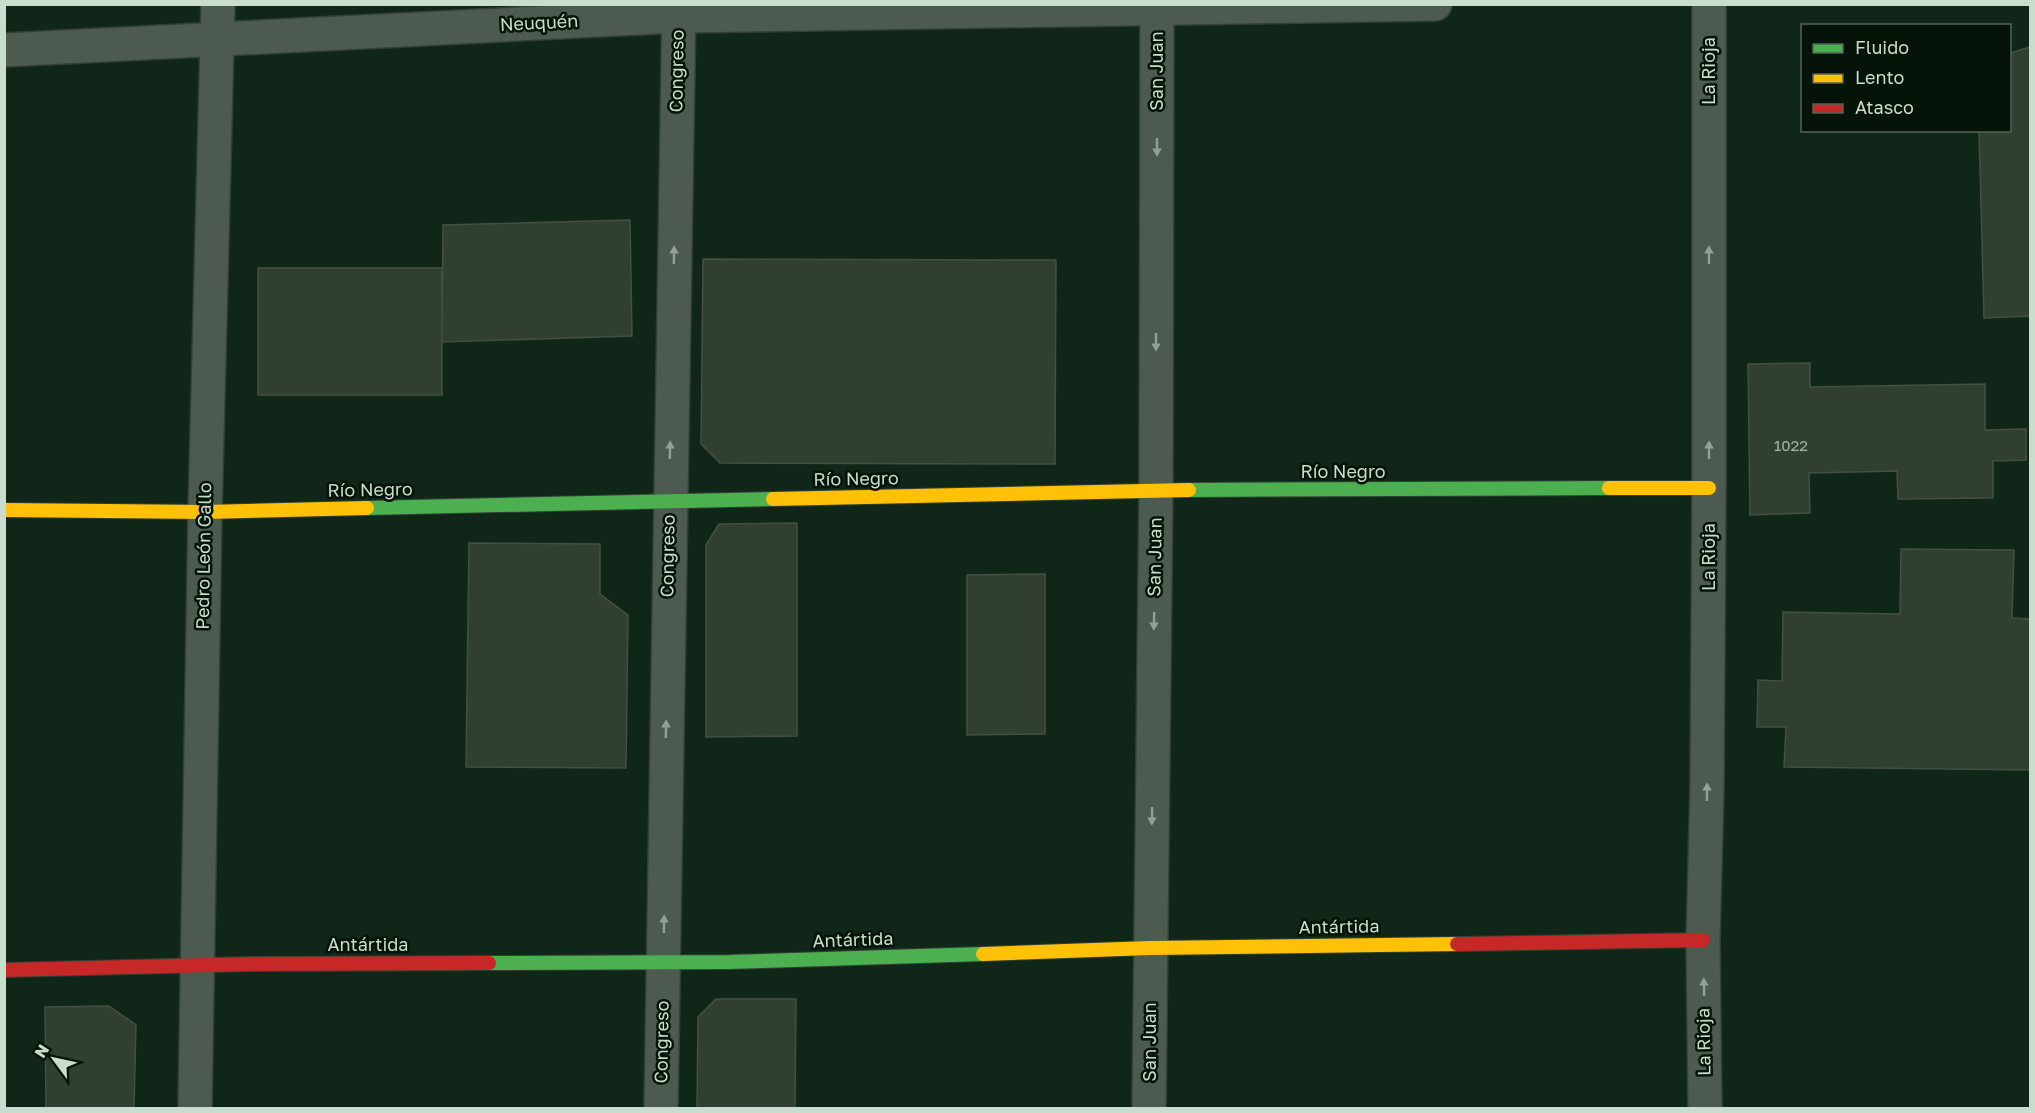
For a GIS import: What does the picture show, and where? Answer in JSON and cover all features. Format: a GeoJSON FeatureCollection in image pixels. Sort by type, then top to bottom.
{"type":"FeatureCollection","features":[{"type":"Feature","properties":{"kind":"street","name":"Pedro León Gallo"},"geometry":{"type":"LineString","coordinates":[[195,1108],[205,512],[218,4]]}},
{"type":"Feature","properties":{"kind":"street","name":"Neuquén"},"geometry":{"type":"LineString","coordinates":[[4,50],[678,10],[1435,4]]}},
{"type":"Feature","properties":{"kind":"street","name":"La Rioja"},"geometry":{"type":"LineString","coordinates":[[1705,1108],[1703,940],[1707,788],[1709,488],[1709,4]]}},
{"type":"Feature","properties":{"kind":"street","name":"San Juan"},"geometry":{"type":"LineString","coordinates":[[1149,1108],[1156,490],[1157,6]]}},
{"type":"Feature","properties":{"kind":"street","name":"Congreso"},"geometry":{"type":"LineString","coordinates":[[661,1108],[678,10]]}},
{"type":"Feature","properties":{"kind":"street","name":"Río Negro"},"geometry":{"type":"LineString","coordinates":[[4,510],[205,512],[1156,490],[1709,488]]}},
{"type":"Feature","properties":{"kind":"street","name":"Antártida"},"geometry":{"type":"LineString","coordinates":[[4,970],[253,964],[729,962],[1150,948],[1703,940]]}},
{"type":"Feature","properties":{"kind":"building"},"geometry":{"type":"Polygon","coordinates":[[[2030,47],[2030,316],[1984,318],[1979,132],[2011,132],[2011,53],[2030,47]]]}},
{"type":"Feature","properties":{"kind":"building"},"geometry":{"type":"Polygon","coordinates":[[[630,220],[632,336],[442,342],[443,225],[630,220]]]}},
{"type":"Feature","properties":{"kind":"building"},"geometry":{"type":"Polygon","coordinates":[[[703,259],[1056,260],[1055,464],[720,463],[701,444],[703,259]]]}},
{"type":"Feature","properties":{"kind":"building"},"geometry":{"type":"Polygon","coordinates":[[[258,268],[442,268],[442,395],[258,395],[258,268]]]}},
{"type":"Feature","properties":{"kind":"building"},"geometry":{"type":"Polygon","coordinates":[[[1810,363],[1810,387],[1985,384],[1985,430],[2026,429],[2026,460],[1993,461],[1993,498],[1898,499],[1897,471],[1809,473],[1810,513],[1750,515],[1748,364],[1810,363]]]}},
{"type":"Feature","properties":{"kind":"building"},"geometry":{"type":"Polygon","coordinates":[[[797,523],[797,736],[706,737],[706,545],[719,524],[797,523]]]}},
{"type":"Feature","properties":{"kind":"building"},"geometry":{"type":"Polygon","coordinates":[[[469,543],[600,544],[600,594],[628,615],[626,768],[466,767],[469,543]]]}},
{"type":"Feature","properties":{"kind":"building"},"geometry":{"type":"Polygon","coordinates":[[[1901,549],[2014,550],[2012,618],[2030,619],[2030,770],[1784,767],[1786,727],[1757,727],[1758,680],[1782,681],[1783,612],[1900,614],[1901,549]]]}},
{"type":"Feature","properties":{"kind":"building"},"geometry":{"type":"Polygon","coordinates":[[[1045,574],[1045,734],[967,735],[967,575],[1045,574]]]}},
{"type":"Feature","properties":{"kind":"building"},"geometry":{"type":"Polygon","coordinates":[[[716,999],[796,999],[795,1108],[697,1108],[698,1017],[716,999]]]}},
{"type":"Feature","properties":{"kind":"building"},"geometry":{"type":"Polygon","coordinates":[[[109,1006],[136,1025],[134,1108],[46,1108],[45,1007],[109,1006]]]}},
{"type":"Feature","properties":{"kind":"traffic: fast"},"geometry":{"type":"LineString","coordinates":[[1189,490],[1609,488]]}},
{"type":"Feature","properties":{"kind":"traffic: fast"},"geometry":{"type":"LineString","coordinates":[[367,508],[773,499]]}},
{"type":"Feature","properties":{"kind":"traffic: fast"},"geometry":{"type":"LineString","coordinates":[[489,963],[729,962],[983,954]]}},
{"type":"Feature","properties":{"kind":"traffic: slow"},"geometry":{"type":"LineString","coordinates":[[1609,488],[1709,488]]}},
{"type":"Feature","properties":{"kind":"traffic: slow"},"geometry":{"type":"LineString","coordinates":[[773,499],[1189,490]]}},
{"type":"Feature","properties":{"kind":"traffic: slow"},"geometry":{"type":"LineString","coordinates":[[4,510],[205,512],[367,508]]}},
{"type":"Feature","properties":{"kind":"traffic: slow"},"geometry":{"type":"LineString","coordinates":[[983,954],[1150,948],[1457,944]]}},
{"type":"Feature","properties":{"kind":"traffic: jam"},"geometry":{"type":"LineString","coordinates":[[1457,944],[1703,940]]}},
{"type":"Feature","properties":{"kind":"traffic: jam"},"geometry":{"type":"LineString","coordinates":[[4,970],[253,964],[489,963]]}}]}
